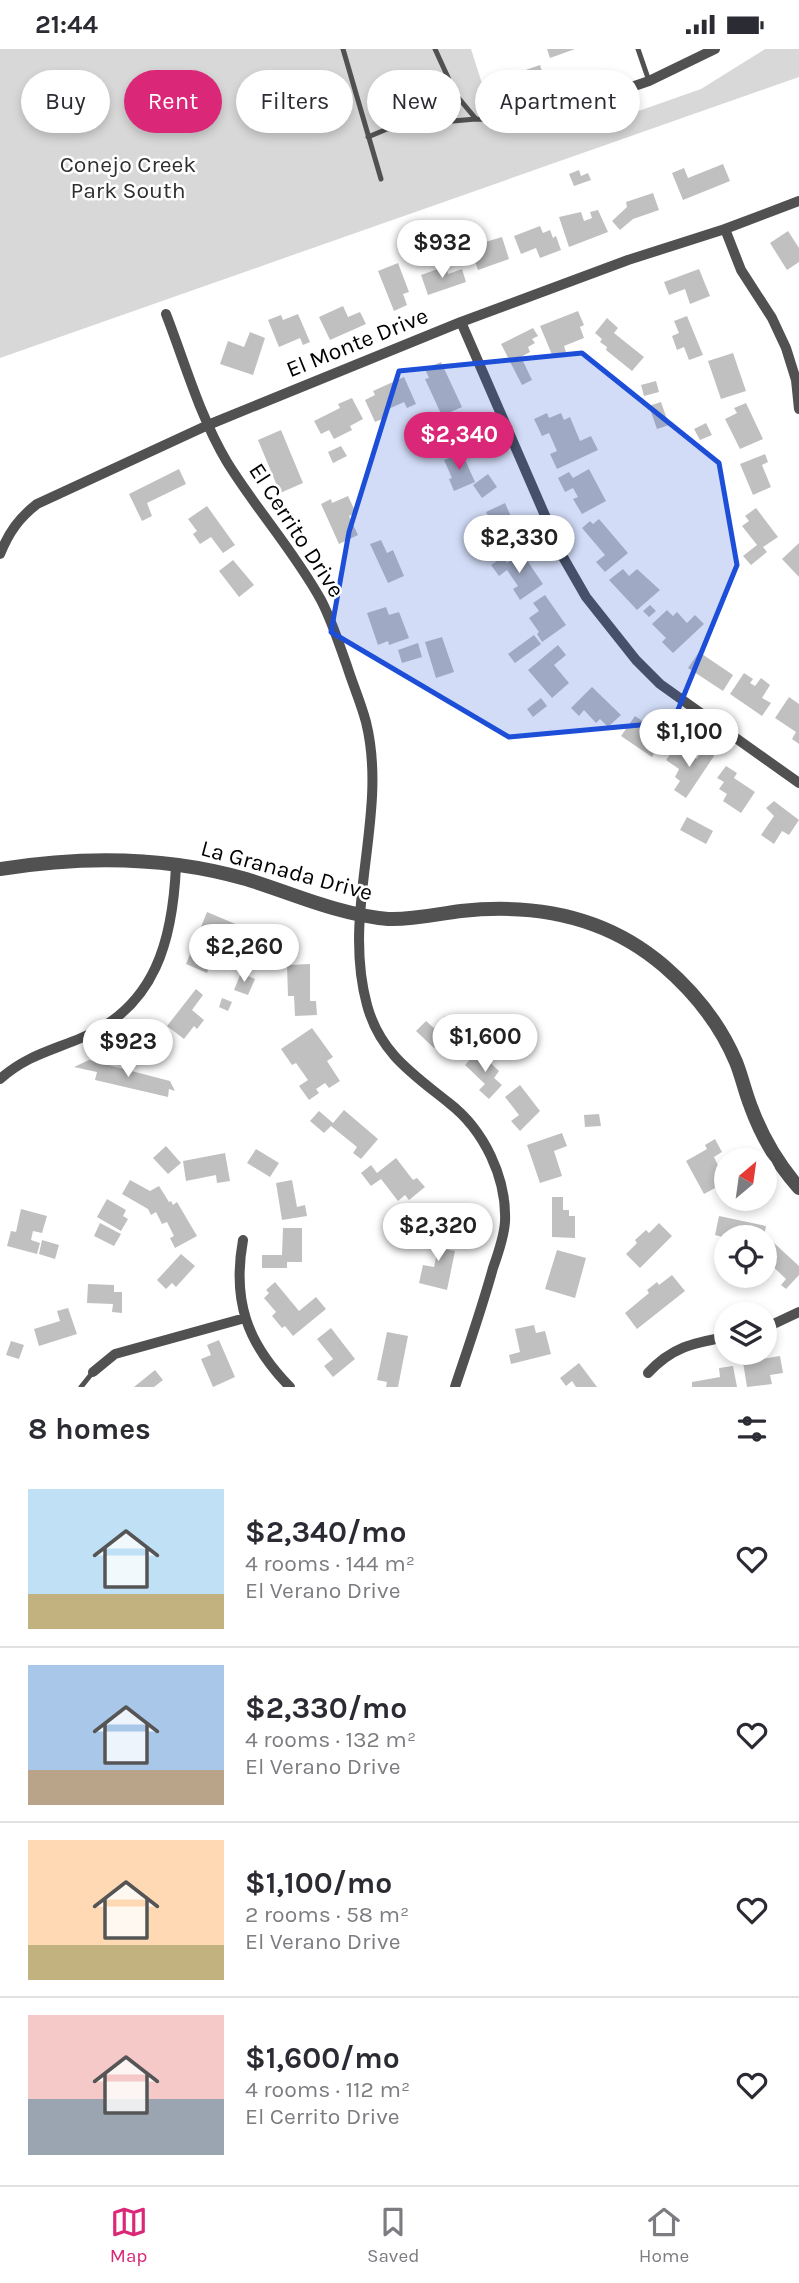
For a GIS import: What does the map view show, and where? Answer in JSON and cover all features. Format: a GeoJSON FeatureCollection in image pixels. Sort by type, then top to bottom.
{"type":"FeatureCollection","features":[{"type":"Feature","properties":{"kind":"street"},"geometry":{"type":"LineString","coordinates":[[640,84],[715,49]]}},
{"type":"Feature","properties":{"kind":"street","name":"El Monte Drive"},"geometry":{"type":"LineString","coordinates":[[0,554],[8,535],[21,517],[37,504],[208,425],[461,322],[799,201]]}},
{"type":"Feature","properties":{"kind":"street"},"geometry":{"type":"LineString","coordinates":[[725,229],[741,270],[772,318],[786,348],[796,380],[799,409]]}},
{"type":"Feature","properties":{"kind":"street","name":"El Cerrito Drive"},"geometry":{"type":"LineString","coordinates":[[166,314],[208,425],[226,461],[322,602],[365,719],[372,749],[374,780],[358,914],[362,984],[377,1032],[406,1070],[452,1104],[474,1127],[493,1160],[503,1195],[505,1224],[499,1251],[455,1387]]}},
{"type":"Feature","properties":{"kind":"street"},"geometry":{"type":"LineString","coordinates":[[461,322],[563,557],[586,597],[636,660],[660,684],[799,783]]}},
{"type":"Feature","properties":{"kind":"street","name":"La Granada Drive"},"geometry":{"type":"LineString","coordinates":[[0,869],[24,864],[123,860],[176,865],[242,878],[358,914],[388,919],[413,919],[505,908],[537,909],[596,925],[644,950],[683,984],[715,1023],[736,1063],[761,1131],[773,1153],[799,1188]]}},
{"type":"Feature","properties":{"kind":"street"},"geometry":{"type":"LineString","coordinates":[[0,1079],[33,1056],[102,1028],[139,995],[156,970],[167,943],[176,865]]}},
{"type":"Feature","properties":{"kind":"street"},"geometry":{"type":"LineString","coordinates":[[243,1240],[239,1279],[245,1318],[271,1368],[290,1387]]}},
{"type":"Feature","properties":{"kind":"street"},"geometry":{"type":"LineString","coordinates":[[777,1322],[799,1312]]}},
{"type":"Feature","properties":{"kind":"street"},"geometry":{"type":"LineString","coordinates":[[93,1372],[115,1354],[245,1318]]}},
{"type":"Feature","properties":{"kind":"street"},"geometry":{"type":"LineString","coordinates":[[648,1373],[662,1358],[678,1349],[714,1340]]}},
{"type":"Feature","properties":{"kind":"lane"},"geometry":{"type":"LineString","coordinates":[[343,49],[381,179]]}},
{"type":"Feature","properties":{"kind":"lane"},"geometry":{"type":"LineString","coordinates":[[435,49],[456,95],[475,118]]}},
{"type":"Feature","properties":{"kind":"lane"},"geometry":{"type":"LineString","coordinates":[[638,49],[649,81]]}},
{"type":"Feature","properties":{"kind":"lane"},"geometry":{"type":"LineString","coordinates":[[368,137],[407,125],[475,119]]}},
{"type":"Feature","properties":{"kind":"lane"},"geometry":{"type":"LineString","coordinates":[[81,1387],[93,1372]]}},
{"type":"Feature","properties":{"kind":"highlighted area"},"geometry":{"type":"Polygon","coordinates":[[[582,353],[719,463],[737,565],[673,722],[509,737],[331,632],[349,532],[399,371],[582,353]]]}},
{"type":"Feature","properties":{"kind":"green space","name":"Conejo Creek Park South"},"geometry":{"type":"Polygon","coordinates":[[[0,49],[471,49],[478,70],[475,70],[475,133],[640,133],[0,358],[0,49]]]}},
{"type":"Feature","properties":{"kind":"green space","name":"Conejo Creek Park South"},"geometry":{"type":"Polygon","coordinates":[[[765,49],[799,49],[799,77],[640,133],[640,110],[701,89],[765,49]]]}},
{"type":"Feature","properties":{"kind":"building"},"geometry":{"type":"Polygon","coordinates":[[[547,49],[575,49],[550,58],[547,49]]]}},
{"type":"Feature","properties":{"kind":"building"},"geometry":{"type":"Polygon","coordinates":[[[540,65],[542,70],[526,70],[540,65]]]}},
{"type":"Feature","properties":{"kind":"building"},"geometry":{"type":"Polygon","coordinates":[[[723,164],[730,181],[683,200],[672,173],[684,168],[688,178],[723,164]]]}},
{"type":"Feature","properties":{"kind":"building"},"geometry":{"type":"Polygon","coordinates":[[[579,170],[581,176],[588,173],[591,180],[574,186],[569,174],[579,170]]]}},
{"type":"Feature","properties":{"kind":"building"},"geometry":{"type":"Polygon","coordinates":[[[653,193],[659,210],[633,219],[620,230],[612,221],[627,207],[626,202],[653,193]]]}},
{"type":"Feature","properties":{"kind":"building"},"geometry":{"type":"Polygon","coordinates":[[[598,210],[608,232],[569,247],[559,217],[581,212],[584,221],[592,218],[590,212],[598,210]]]}},
{"type":"Feature","properties":{"kind":"building"},"geometry":{"type":"Polygon","coordinates":[[[540,226],[543,233],[550,230],[553,238],[556,236],[561,250],[540,258],[536,248],[521,254],[514,236],[540,226]]]}},
{"type":"Feature","properties":{"kind":"building"},"geometry":{"type":"Polygon","coordinates":[[[788,231],[799,248],[799,262],[787,270],[770,243],[788,231]]]}},
{"type":"Feature","properties":{"kind":"building"},"geometry":{"type":"Polygon","coordinates":[[[480,235],[482,243],[502,237],[509,259],[478,270],[472,252],[464,255],[459,242],[480,235]]]}},
{"type":"Feature","properties":{"kind":"building"},"geometry":{"type":"Polygon","coordinates":[[[398,263],[409,292],[403,294],[407,305],[394,311],[378,271],[398,263]]]}},
{"type":"Feature","properties":{"kind":"building"},"geometry":{"type":"Polygon","coordinates":[[[446,266],[448,274],[462,269],[466,282],[428,295],[421,275],[446,266]]]}},
{"type":"Feature","properties":{"kind":"building"},"geometry":{"type":"Polygon","coordinates":[[[699,269],[710,296],[690,304],[685,289],[669,295],[664,282],[699,269]]]}},
{"type":"Feature","properties":{"kind":"building"},"geometry":{"type":"Polygon","coordinates":[[[343,306],[348,317],[360,312],[366,324],[330,340],[319,317],[343,306]]]}},
{"type":"Feature","properties":{"kind":"building"},"geometry":{"type":"Polygon","coordinates":[[[578,311],[584,325],[580,327],[584,338],[564,346],[566,352],[553,357],[540,326],[578,311]]]}},
{"type":"Feature","properties":{"kind":"building"},"geometry":{"type":"Polygon","coordinates":[[[298,314],[310,342],[303,345],[300,338],[279,347],[268,320],[281,315],[283,320],[298,314]]]}},
{"type":"Feature","properties":{"kind":"building"},"geometry":{"type":"Polygon","coordinates":[[[687,316],[703,355],[689,360],[684,347],[677,350],[672,336],[679,333],[674,321],[687,316]]]}},
{"type":"Feature","properties":{"kind":"building"},"geometry":{"type":"Polygon","coordinates":[[[607,318],[618,328],[614,333],[644,357],[632,371],[606,350],[607,347],[600,342],[602,339],[595,333],[607,318]]]}},
{"type":"Feature","properties":{"kind":"building"},"geometry":{"type":"Polygon","coordinates":[[[533,328],[538,336],[532,339],[535,343],[528,347],[530,352],[521,357],[532,380],[522,385],[501,344],[533,328]]]}},
{"type":"Feature","properties":{"kind":"building"},"geometry":{"type":"Polygon","coordinates":[[[250,332],[265,338],[253,375],[220,364],[228,341],[244,347],[250,332]]]}},
{"type":"Feature","properties":{"kind":"building"},"geometry":{"type":"Polygon","coordinates":[[[733,353],[746,391],[721,399],[708,361],[733,353]]]}},
{"type":"Feature","properties":{"kind":"building"},"geometry":{"type":"Polygon","coordinates":[[[441,362],[462,407],[442,416],[425,379],[429,378],[425,369],[441,362]]]}},
{"type":"Feature","properties":{"kind":"building"},"geometry":{"type":"Polygon","coordinates":[[[404,377],[416,404],[407,408],[404,402],[384,411],[387,417],[375,422],[365,400],[375,395],[373,391],[404,377]]]}},
{"type":"Feature","properties":{"kind":"building"},"geometry":{"type":"Polygon","coordinates":[[[656,381],[659,392],[644,396],[641,385],[656,381]]]}},
{"type":"Feature","properties":{"kind":"building"},"geometry":{"type":"Polygon","coordinates":[[[352,398],[363,419],[350,426],[352,430],[334,439],[329,430],[321,434],[314,421],[340,408],[338,404],[352,398]]]}},
{"type":"Feature","properties":{"kind":"building"},"geometry":{"type":"Polygon","coordinates":[[[661,402],[669,425],[657,429],[649,406],[661,402]]]}},
{"type":"Feature","properties":{"kind":"building"},"geometry":{"type":"Polygon","coordinates":[[[746,403],[763,439],[740,449],[725,419],[737,413],[734,408],[746,403]]]}},
{"type":"Feature","properties":{"kind":"building"},"geometry":{"type":"Polygon","coordinates":[[[547,413],[549,418],[561,413],[564,420],[570,417],[580,441],[591,436],[598,450],[557,469],[550,454],[557,451],[549,433],[542,436],[534,419],[547,413]]]}},
{"type":"Feature","properties":{"kind":"building"},"geometry":{"type":"Polygon","coordinates":[[[706,423],[712,435],[700,440],[694,429],[706,423]]]}},
{"type":"Feature","properties":{"kind":"building"},"geometry":{"type":"Polygon","coordinates":[[[281,430],[303,483],[280,493],[258,440],[281,430]]]}},
{"type":"Feature","properties":{"kind":"building"},"geometry":{"type":"Polygon","coordinates":[[[341,446],[347,456],[333,463],[328,452],[341,446]]]}},
{"type":"Feature","properties":{"kind":"building"},"geometry":{"type":"Polygon","coordinates":[[[462,453],[475,482],[454,491],[444,460],[462,453]]]}},
{"type":"Feature","properties":{"kind":"building"},"geometry":{"type":"Polygon","coordinates":[[[765,454],[768,462],[762,465],[771,487],[753,495],[740,464],[765,454]]]}},
{"type":"Feature","properties":{"kind":"building"},"geometry":{"type":"Polygon","coordinates":[[[179,469],[186,484],[147,503],[152,516],[142,521],[129,494],[179,469]]]}},
{"type":"Feature","properties":{"kind":"building"},"geometry":{"type":"Polygon","coordinates":[[[589,469],[606,501],[582,514],[573,499],[578,497],[573,488],[565,492],[558,478],[569,472],[573,478],[589,469]]]}},
{"type":"Feature","properties":{"kind":"building"},"geometry":{"type":"Polygon","coordinates":[[[488,474],[497,487],[482,498],[473,485],[488,474]]]}},
{"type":"Feature","properties":{"kind":"building"},"geometry":{"type":"Polygon","coordinates":[[[348,496],[356,513],[349,516],[358,535],[339,544],[321,504],[331,499],[332,503],[348,496]]]}},
{"type":"Feature","properties":{"kind":"building"},"geometry":{"type":"Polygon","coordinates":[[[505,503],[519,535],[500,543],[486,512],[505,503]]]}},
{"type":"Feature","properties":{"kind":"building"},"geometry":{"type":"Polygon","coordinates":[[[207,506],[235,545],[223,553],[211,537],[200,544],[193,534],[197,531],[188,519],[207,506]]]}},
{"type":"Feature","properties":{"kind":"building"},"geometry":{"type":"Polygon","coordinates":[[[756,508],[778,537],[763,547],[767,552],[751,565],[743,556],[757,545],[742,526],[749,521],[745,516],[756,508]]]}},
{"type":"Feature","properties":{"kind":"building"},"geometry":{"type":"Polygon","coordinates":[[[599,519],[628,553],[605,572],[596,562],[605,555],[582,528],[590,521],[593,524],[599,519]]]}},
{"type":"Feature","properties":{"kind":"building"},"geometry":{"type":"Polygon","coordinates":[[[381,540],[387,553],[393,550],[404,576],[388,583],[370,544],[381,540]]]}},
{"type":"Feature","properties":{"kind":"building"},"geometry":{"type":"Polygon","coordinates":[[[484,541],[491,549],[482,557],[475,549],[484,541]]]}},
{"type":"Feature","properties":{"kind":"building"},"geometry":{"type":"Polygon","coordinates":[[[799,543],[799,577],[782,559],[799,543]]]}},
{"type":"Feature","properties":{"kind":"building"},"geometry":{"type":"Polygon","coordinates":[[[522,553],[543,584],[520,600],[513,589],[518,586],[507,570],[499,576],[491,565],[503,557],[507,563],[522,553]]]}},
{"type":"Feature","properties":{"kind":"building"},"geometry":{"type":"Polygon","coordinates":[[[233,560],[254,585],[239,597],[219,571],[233,560]]]}},
{"type":"Feature","properties":{"kind":"building"},"geometry":{"type":"Polygon","coordinates":[[[623,569],[629,576],[637,569],[660,590],[637,610],[609,580],[623,569]]]}},
{"type":"Feature","properties":{"kind":"building"},"geometry":{"type":"Polygon","coordinates":[[[545,595],[566,625],[542,642],[537,634],[539,632],[529,618],[539,611],[533,603],[545,595]]]}},
{"type":"Feature","properties":{"kind":"building"},"geometry":{"type":"Polygon","coordinates":[[[650,605],[656,611],[649,617],[643,611],[650,605]]]}},
{"type":"Feature","properties":{"kind":"building"},"geometry":{"type":"Polygon","coordinates":[[[386,607],[389,615],[399,612],[409,638],[389,645],[388,641],[378,645],[367,613],[386,607]]]}},
{"type":"Feature","properties":{"kind":"building"},"geometry":{"type":"Polygon","coordinates":[[[667,610],[673,616],[677,612],[687,623],[695,615],[704,624],[673,653],[662,642],[666,638],[652,624],[667,610]]]}},
{"type":"Feature","properties":{"kind":"building"},"geometry":{"type":"Polygon","coordinates":[[[534,635],[541,644],[515,663],[508,654],[534,635]]]}},
{"type":"Feature","properties":{"kind":"building"},"geometry":{"type":"Polygon","coordinates":[[[442,637],[454,672],[436,678],[425,642],[442,637]]]}},
{"type":"Feature","properties":{"kind":"building"},"geometry":{"type":"Polygon","coordinates":[[[418,643],[422,657],[402,663],[398,650],[418,643]]]}},
{"type":"Feature","properties":{"kind":"building"},"geometry":{"type":"Polygon","coordinates":[[[558,645],[566,655],[554,665],[569,683],[552,698],[528,670],[558,645]]]}},
{"type":"Feature","properties":{"kind":"building"},"geometry":{"type":"Polygon","coordinates":[[[699,652],[733,675],[723,691],[688,668],[699,652]]]}},
{"type":"Feature","properties":{"kind":"building"},"geometry":{"type":"Polygon","coordinates":[[[744,673],[753,679],[750,683],[755,686],[761,678],[770,685],[762,698],[771,703],[762,716],[730,694],[744,673]]]}},
{"type":"Feature","properties":{"kind":"building"},"geometry":{"type":"Polygon","coordinates":[[[592,687],[621,715],[608,727],[600,719],[596,723],[584,710],[579,716],[571,708],[592,687]]]}},
{"type":"Feature","properties":{"kind":"building"},"geometry":{"type":"Polygon","coordinates":[[[789,697],[799,704],[799,744],[792,739],[796,732],[775,718],[789,697]]]}},
{"type":"Feature","properties":{"kind":"building"},"geometry":{"type":"Polygon","coordinates":[[[541,698],[547,706],[533,717],[527,709],[541,698]]]}},
{"type":"Feature","properties":{"kind":"building"},"geometry":{"type":"Polygon","coordinates":[[[635,716],[657,731],[662,724],[672,731],[665,741],[657,736],[649,748],[655,752],[652,757],[621,736],[635,716]]]}},
{"type":"Feature","properties":{"kind":"building"},"geometry":{"type":"Polygon","coordinates":[[[676,746],[697,759],[704,748],[714,756],[686,798],[674,790],[680,781],[675,777],[679,769],[666,760],[676,746]]]}},
{"type":"Feature","properties":{"kind":"building"},"geometry":{"type":"Polygon","coordinates":[[[726,766],[737,773],[734,778],[755,792],[741,813],[723,801],[727,794],[719,789],[724,782],[717,778],[726,766]]]}},
{"type":"Feature","properties":{"kind":"building"},"geometry":{"type":"Polygon","coordinates":[[[774,801],[799,820],[789,835],[782,831],[774,844],[761,835],[774,816],[766,808],[774,801]]]}},
{"type":"Feature","properties":{"kind":"building"},"geometry":{"type":"Polygon","coordinates":[[[687,817],[713,831],[706,844],[680,830],[687,817]]]}},
{"type":"Feature","properties":{"kind":"building"},"geometry":{"type":"Polygon","coordinates":[[[207,912],[245,928],[239,943],[222,936],[207,973],[186,964],[207,912]]]}},
{"type":"Feature","properties":{"kind":"building"},"geometry":{"type":"Polygon","coordinates":[[[310,964],[310,1001],[316,1001],[317,1015],[295,1016],[294,996],[288,996],[287,965],[310,964]]]}},
{"type":"Feature","properties":{"kind":"building"},"geometry":{"type":"Polygon","coordinates":[[[241,973],[255,979],[248,995],[234,990],[241,973]]]}},
{"type":"Feature","properties":{"kind":"building"},"geometry":{"type":"Polygon","coordinates":[[[196,989],[203,995],[192,1010],[204,1020],[197,1029],[194,1026],[184,1039],[167,1026],[196,989]]]}},
{"type":"Feature","properties":{"kind":"building"},"geometry":{"type":"Polygon","coordinates":[[[222,998],[232,1002],[228,1011],[219,1007],[222,998]]]}},
{"type":"Feature","properties":{"kind":"building"},"geometry":{"type":"Polygon","coordinates":[[[445,1016],[461,1032],[445,1050],[439,1043],[434,1048],[416,1031],[426,1021],[434,1028],[445,1016]]]}},
{"type":"Feature","properties":{"kind":"building"},"geometry":{"type":"Polygon","coordinates":[[[312,1028],[333,1057],[327,1061],[340,1081],[329,1088],[325,1083],[316,1089],[319,1093],[309,1100],[299,1086],[308,1080],[296,1063],[292,1065],[281,1049],[312,1028]]]}},
{"type":"Feature","properties":{"kind":"building"},"geometry":{"type":"Polygon","coordinates":[[[478,1051],[499,1071],[494,1078],[502,1085],[489,1099],[479,1090],[485,1084],[465,1065],[478,1051]]]}},
{"type":"Feature","properties":{"kind":"building"},"geometry":{"type":"Polygon","coordinates":[[[89,1060],[170,1081],[175,1091],[169,1089],[168,1097],[95,1080],[97,1072],[74,1067],[89,1060]]]}},
{"type":"Feature","properties":{"kind":"building"},"geometry":{"type":"Polygon","coordinates":[[[520,1085],[540,1111],[520,1131],[511,1121],[519,1115],[505,1097],[520,1085]]]}},
{"type":"Feature","properties":{"kind":"building"},"geometry":{"type":"Polygon","coordinates":[[[344,1110],[378,1139],[361,1159],[353,1153],[357,1147],[331,1126],[324,1133],[310,1121],[319,1111],[333,1123],[344,1110]]]}},
{"type":"Feature","properties":{"kind":"building"},"geometry":{"type":"Polygon","coordinates":[[[599,1114],[601,1126],[585,1127],[584,1115],[599,1114]]]}},
{"type":"Feature","properties":{"kind":"building"},"geometry":{"type":"Polygon","coordinates":[[[562,1133],[567,1146],[554,1151],[562,1176],[540,1183],[527,1145],[562,1133]]]}},
{"type":"Feature","properties":{"kind":"building"},"geometry":{"type":"Polygon","coordinates":[[[715,1139],[720,1148],[714,1148],[714,1189],[704,1194],[686,1161],[707,1149],[705,1145],[715,1139]]]}},
{"type":"Feature","properties":{"kind":"building"},"geometry":{"type":"Polygon","coordinates":[[[166,1146],[181,1163],[168,1174],[153,1158],[166,1146]]]}},
{"type":"Feature","properties":{"kind":"building"},"geometry":{"type":"Polygon","coordinates":[[[256,1149],[279,1163],[270,1177],[247,1163],[256,1149]]]}},
{"type":"Feature","properties":{"kind":"building"},"geometry":{"type":"Polygon","coordinates":[[[225,1153],[230,1181],[217,1183],[216,1175],[186,1181],[183,1161],[225,1153]]]}},
{"type":"Feature","properties":{"kind":"building"},"geometry":{"type":"Polygon","coordinates":[[[396,1158],[413,1180],[417,1178],[425,1187],[409,1200],[405,1195],[398,1201],[381,1179],[371,1186],[361,1173],[371,1165],[377,1173],[396,1158]]]}},
{"type":"Feature","properties":{"kind":"building"},"geometry":{"type":"Polygon","coordinates":[[[130,1180],[150,1191],[159,1186],[169,1202],[173,1205],[177,1202],[197,1236],[175,1248],[170,1238],[174,1236],[167,1222],[162,1224],[156,1212],[151,1215],[148,1209],[122,1194],[130,1180]]]}},
{"type":"Feature","properties":{"kind":"building"},"geometry":{"type":"Polygon","coordinates":[[[292,1180],[297,1207],[305,1205],[307,1216],[282,1220],[276,1183],[292,1180]]]}},
{"type":"Feature","properties":{"kind":"building"},"geometry":{"type":"Polygon","coordinates":[[[552,1197],[563,1197],[563,1210],[569,1210],[569,1216],[575,1216],[575,1238],[552,1237],[552,1197]]]}},
{"type":"Feature","properties":{"kind":"building"},"geometry":{"type":"Polygon","coordinates":[[[107,1199],[126,1210],[123,1216],[128,1219],[121,1231],[97,1217],[107,1199]]]}},
{"type":"Feature","properties":{"kind":"building"},"geometry":{"type":"Polygon","coordinates":[[[21,1209],[47,1216],[42,1233],[33,1231],[31,1240],[40,1243],[37,1254],[7,1246],[11,1231],[16,1232],[21,1209]]]}},
{"type":"Feature","properties":{"kind":"building"},"geometry":{"type":"Polygon","coordinates":[[[719,1216],[761,1225],[717,1225],[719,1216]]]}},
{"type":"Feature","properties":{"kind":"building"},"geometry":{"type":"Polygon","coordinates":[[[100,1223],[121,1234],[114,1246],[94,1236],[100,1223]]]}},
{"type":"Feature","properties":{"kind":"building"},"geometry":{"type":"Polygon","coordinates":[[[659,1223],[672,1236],[640,1268],[626,1254],[637,1243],[635,1240],[646,1230],[649,1233],[659,1223]]]}},
{"type":"Feature","properties":{"kind":"building"},"geometry":{"type":"Polygon","coordinates":[[[283,1228],[302,1228],[302,1262],[287,1262],[287,1268],[262,1268],[262,1255],[282,1255],[283,1228]]]}},
{"type":"Feature","properties":{"kind":"building"},"geometry":{"type":"Polygon","coordinates":[[[437,1228],[445,1233],[439,1248],[455,1251],[447,1290],[419,1283],[423,1265],[434,1267],[438,1248],[427,1246],[431,1229],[437,1228]]]}},
{"type":"Feature","properties":{"kind":"building"},"geometry":{"type":"Polygon","coordinates":[[[42,1240],[59,1245],[55,1259],[39,1254],[42,1240]]]}},
{"type":"Feature","properties":{"kind":"building"},"geometry":{"type":"Polygon","coordinates":[[[777,1246],[799,1266],[799,1275],[786,1289],[781,1285],[786,1279],[777,1270],[777,1246]]]}},
{"type":"Feature","properties":{"kind":"building"},"geometry":{"type":"Polygon","coordinates":[[[557,1250],[586,1258],[575,1298],[545,1289],[557,1250]]]}},
{"type":"Feature","properties":{"kind":"building"},"geometry":{"type":"Polygon","coordinates":[[[181,1254],[195,1266],[176,1287],[172,1283],[166,1289],[157,1280],[181,1254]]]}},
{"type":"Feature","properties":{"kind":"building"},"geometry":{"type":"Polygon","coordinates":[[[672,1275],[685,1291],[637,1329],[625,1313],[649,1293],[647,1290],[672,1275]]]}},
{"type":"Feature","properties":{"kind":"building"},"geometry":{"type":"Polygon","coordinates":[[[275,1282],[299,1311],[316,1297],[326,1309],[293,1336],[272,1316],[276,1312],[264,1298],[269,1293],[266,1290],[275,1282]]]}},
{"type":"Feature","properties":{"kind":"building"},"geometry":{"type":"Polygon","coordinates":[[[88,1284],[114,1285],[114,1292],[122,1292],[122,1313],[112,1312],[113,1304],[87,1303],[88,1284]]]}},
{"type":"Feature","properties":{"kind":"building"},"geometry":{"type":"Polygon","coordinates":[[[68,1308],[77,1334],[39,1346],[34,1329],[60,1321],[57,1311],[68,1308]]]}},
{"type":"Feature","properties":{"kind":"building"},"geometry":{"type":"Polygon","coordinates":[[[534,1325],[536,1333],[545,1331],[551,1354],[511,1364],[509,1355],[520,1352],[515,1329],[534,1325]]]}},
{"type":"Feature","properties":{"kind":"building"},"geometry":{"type":"Polygon","coordinates":[[[331,1328],[355,1359],[333,1377],[324,1366],[333,1359],[317,1339],[331,1328]]]}},
{"type":"Feature","properties":{"kind":"building"},"geometry":{"type":"Polygon","coordinates":[[[387,1332],[408,1336],[398,1387],[386,1387],[387,1382],[377,1380],[387,1332]]]}},
{"type":"Feature","properties":{"kind":"building"},"geometry":{"type":"Polygon","coordinates":[[[219,1340],[235,1377],[213,1387],[201,1359],[211,1355],[207,1345],[219,1340]]]}},
{"type":"Feature","properties":{"kind":"building"},"geometry":{"type":"Polygon","coordinates":[[[11,1341],[24,1345],[19,1359],[6,1355],[11,1341]]]}},
{"type":"Feature","properties":{"kind":"building"},"geometry":{"type":"Polygon","coordinates":[[[777,1356],[780,1356],[783,1373],[770,1375],[772,1384],[747,1387],[743,1365],[777,1365],[777,1356]]]}},
{"type":"Feature","properties":{"kind":"building"},"geometry":{"type":"Polygon","coordinates":[[[579,1363],[597,1387],[576,1387],[572,1381],[566,1386],[560,1378],[579,1363]]]}},
{"type":"Feature","properties":{"kind":"building"},"geometry":{"type":"Polygon","coordinates":[[[733,1366],[737,1387],[692,1387],[692,1382],[720,1377],[719,1368],[733,1366]]]}},
{"type":"Feature","properties":{"kind":"building"},"geometry":{"type":"Polygon","coordinates":[[[155,1370],[163,1380],[154,1387],[134,1387],[155,1370]]]}}]}
